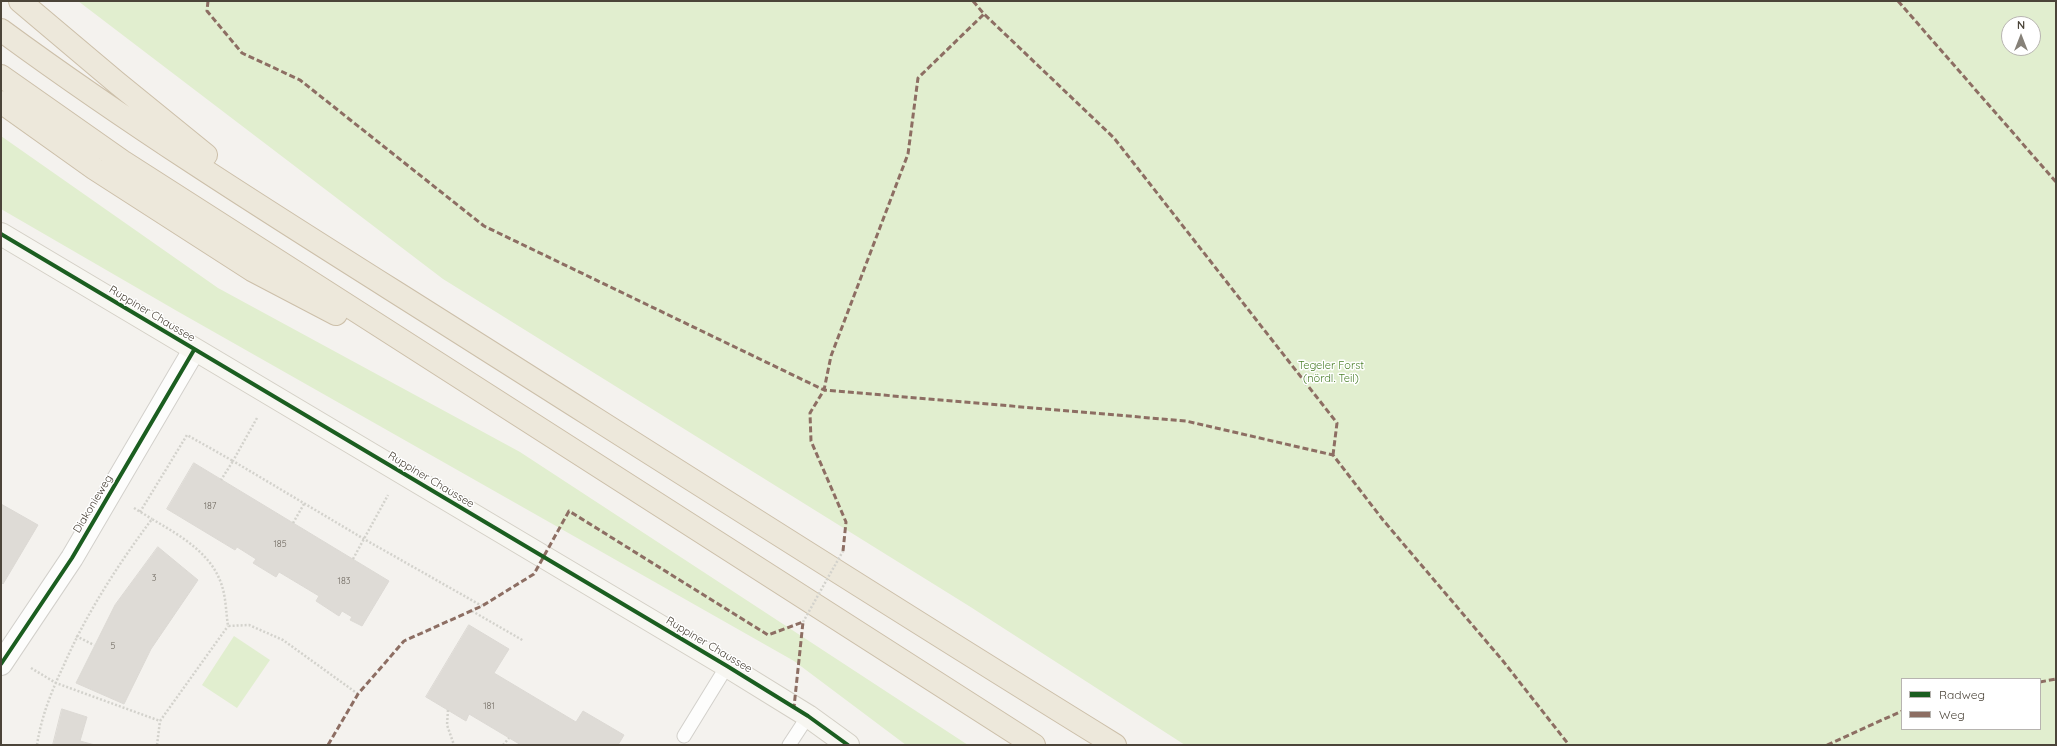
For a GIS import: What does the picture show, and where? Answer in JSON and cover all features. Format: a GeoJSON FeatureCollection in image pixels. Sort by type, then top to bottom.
{"type":"FeatureCollection","features":[{"type":"Feature","properties":{"kind":"highway"},"geometry":{"type":"LineString","coordinates":[[20,1],[116,82],[309,237]]}},
{"type":"Feature","properties":{"kind":"highway"},"geometry":{"type":"LineString","coordinates":[[1,30],[65,77],[309,237],[935,634],[1115,745]]}},
{"type":"Feature","properties":{"kind":"highway"},"geometry":{"type":"LineString","coordinates":[[1,76],[122,161],[871,639],[1034,745]]}},
{"type":"Feature","properties":{"kind":"highway"},"geometry":{"type":"LineString","coordinates":[[1,102],[95,169],[252,270],[467,382]]}},
{"type":"Feature","properties":{"kind":"street","name":"Ruppiner Chaussee"},"geometry":{"type":"LineString","coordinates":[[1,234],[727,666],[808,716],[848,745]]}},
{"type":"Feature","properties":{"kind":"street","name":"Diakonieweg"},"geometry":{"type":"LineString","coordinates":[[4,659],[72,558],[194,350]]}},
{"type":"Feature","properties":{"kind":"lane","name":"Ruppiner Chaussee"},"geometry":{"type":"LineString","coordinates":[[684,736],[727,666]]}},
{"type":"Feature","properties":{"kind":"lane"},"geometry":{"type":"LineString","coordinates":[[789,745],[808,716]]}},
{"type":"Feature","properties":{"kind":"path"},"geometry":{"type":"LineString","coordinates":[[221,480],[270,395]]}},
{"type":"Feature","properties":{"kind":"path"},"geometry":{"type":"LineString","coordinates":[[140,512],[187,435],[364,540],[482,606]]}},
{"type":"Feature","properties":{"kind":"path"},"geometry":{"type":"LineString","coordinates":[[353,559],[401,472]]}},
{"type":"Feature","properties":{"kind":"path"},"geometry":{"type":"LineString","coordinates":[[293,523],[304,504]]}},
{"type":"Feature","properties":{"kind":"path"},"geometry":{"type":"LineString","coordinates":[[37,745],[40,725],[76,636],[122,560],[152,519],[187,540],[208,560],[221,583],[228,626],[160,721],[157,745]]}},
{"type":"Feature","properties":{"kind":"path"},"geometry":{"type":"LineString","coordinates":[[803,622],[843,551]]}},
{"type":"Feature","properties":{"kind":"path"},"geometry":{"type":"LineString","coordinates":[[472,611],[524,642]]}},
{"type":"Feature","properties":{"kind":"path"},"geometry":{"type":"LineString","coordinates":[[228,626],[248,625],[283,640],[358,694]]}},
{"type":"Feature","properties":{"kind":"path"},"geometry":{"type":"LineString","coordinates":[[76,636],[94,644]]}},
{"type":"Feature","properties":{"kind":"path"},"geometry":{"type":"LineString","coordinates":[[4,659],[56,683],[160,721]]}},
{"type":"Feature","properties":{"kind":"path"},"geometry":{"type":"LineString","coordinates":[[448,710],[447,725],[454,745]]}},
{"type":"Feature","properties":{"kind":"path"},"geometry":{"type":"LineString","coordinates":[[503,745],[509,738]]}},
{"type":"Feature","properties":{"kind":"green space","name":"Tegeler Forst (nördl. Teil)"},"geometry":{"type":"Polygon","coordinates":[[[78,1],[2056,1],[2056,745],[1185,745],[969,606],[443,279],[78,1]]]}},
{"type":"Feature","properties":{"kind":"green space"},"geometry":{"type":"Polygon","coordinates":[[[1,136],[218,288],[520,452],[968,745],[906,745],[794,661],[177,311],[1,209],[1,136]]]}},
{"type":"Feature","properties":{"kind":"green space"},"geometry":{"type":"Polygon","coordinates":[[[234,636],[270,660],[237,708],[202,685],[234,636]]]}},
{"type":"Feature","properties":{"kind":"building"},"geometry":{"type":"Polygon","coordinates":[[[194,463],[389,581],[362,626],[350,620],[352,617],[342,611],[339,616],[316,601],[319,596],[279,572],[276,577],[253,563],[256,559],[237,547],[235,550],[167,509],[194,463]]]}},
{"type":"Feature","properties":{"kind":"building"},"geometry":{"type":"Polygon","coordinates":[[[1,504],[38,525],[3,584],[1,582],[1,504]]]}},
{"type":"Feature","properties":{"kind":"building"},"geometry":{"type":"Polygon","coordinates":[[[158,547],[198,580],[151,649],[124,704],[76,683],[115,605],[158,547]]]}},
{"type":"Feature","properties":{"kind":"building"},"geometry":{"type":"Polygon","coordinates":[[[469,625],[509,649],[494,673],[576,722],[583,711],[624,735],[618,745],[521,745],[469,714],[466,721],[426,697],[469,625]]]}},
{"type":"Feature","properties":{"kind":"building"},"geometry":{"type":"Polygon","coordinates":[[[62,709],[87,717],[80,741],[95,745],[53,745],[62,709]]]}},
{"type":"Feature","properties":{"kind":"marked path"},"geometry":{"type":"LineString","coordinates":[[208,1],[207,11],[242,53],[300,80],[484,226],[824,390],[1186,421],[1333,455],[1383,520],[1503,661],[1569,745]]}},
{"type":"Feature","properties":{"kind":"marked path"},"geometry":{"type":"LineString","coordinates":[[973,1],[984,14],[1114,138],[1337,423],[1333,455]]}},
{"type":"Feature","properties":{"kind":"marked path"},"geometry":{"type":"LineString","coordinates":[[1898,1],[2056,182]]}},
{"type":"Feature","properties":{"kind":"marked path"},"geometry":{"type":"LineString","coordinates":[[843,551],[846,522],[811,441],[810,413],[824,390],[831,356],[908,154],[918,78],[984,14]]}},
{"type":"Feature","properties":{"kind":"marked path"},"geometry":{"type":"LineString","coordinates":[[328,745],[358,694],[404,641],[482,606],[534,574],[569,511],[768,635],[803,622],[794,707]]}},
{"type":"Feature","properties":{"kind":"marked path"},"geometry":{"type":"LineString","coordinates":[[2041,682],[2056,679]]}},
{"type":"Feature","properties":{"kind":"marked path"},"geometry":{"type":"LineString","coordinates":[[1827,745],[1901,711]]}},
{"type":"Feature","properties":{"kind":"cycle path"},"geometry":{"type":"LineString","coordinates":[[1,234],[727,666],[808,716],[848,745]]}},
{"type":"Feature","properties":{"kind":"cycle path"},"geometry":{"type":"LineString","coordinates":[[1,664],[72,558],[194,350]]}}]}
